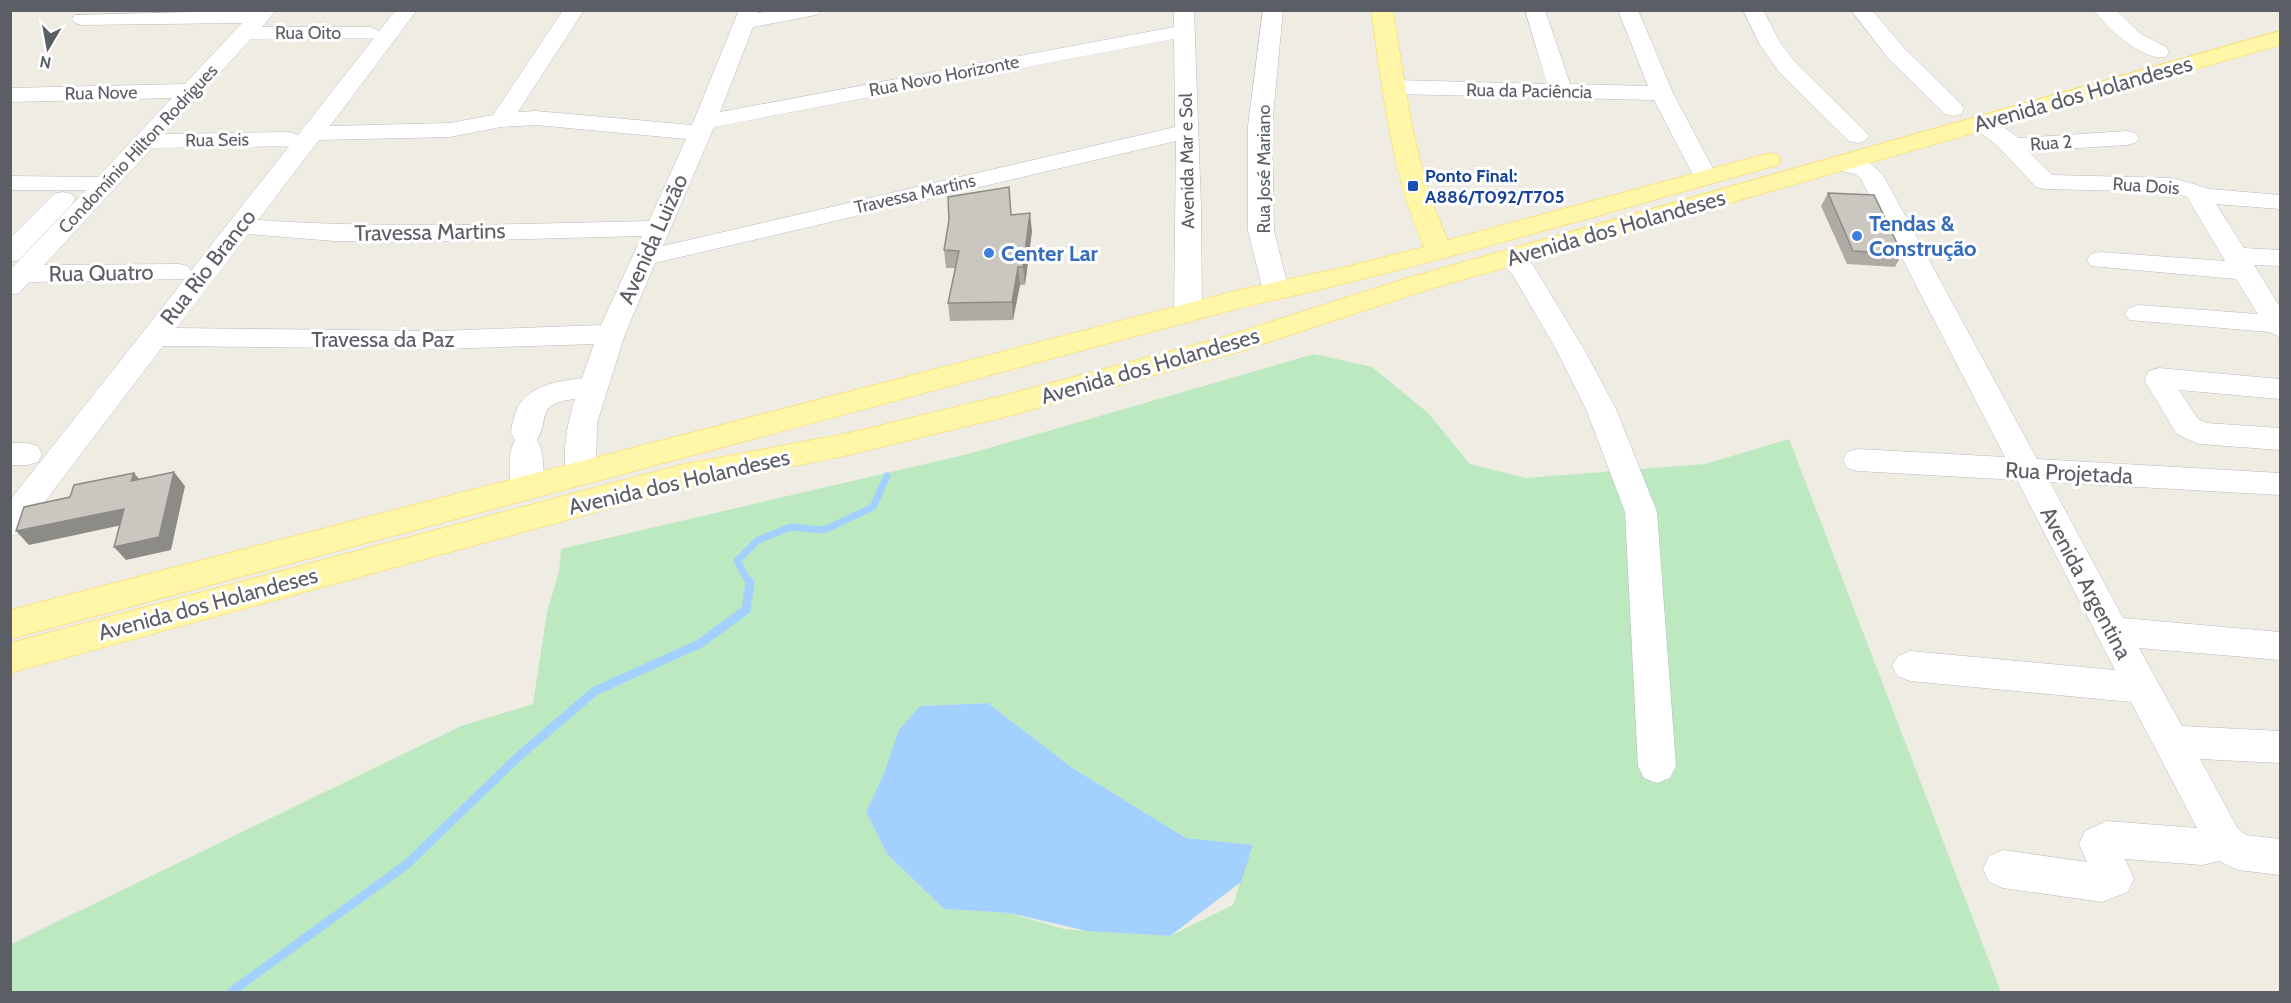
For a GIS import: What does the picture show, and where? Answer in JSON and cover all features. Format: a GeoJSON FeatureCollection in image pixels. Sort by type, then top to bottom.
{"type":"FeatureCollection","features":[{"type":"Feature","properties":{"kind":"main road"},"geometry":{"type":"LineString","coordinates":[[1382,10],[1413,186],[1423,216],[1440,251]]}},
{"type":"Feature","properties":{"kind":"main road","name":"Avenida dos Holandeses"},"geometry":{"type":"LineString","coordinates":[[10,625],[1188,312],[1349,275],[1440,251],[2158,52],[2278,24]]}},
{"type":"Feature","properties":{"kind":"main road","name":"Avenida dos Holandeses"},"geometry":{"type":"LineString","coordinates":[[10,658],[684,476],[844,445],[1009,405],[1229,345],[1375,297],[1983,123],[2278,24]]}},
{"type":"Feature","properties":{"kind":"street","name":"Rua Rio Branco"},"geometry":{"type":"LineString","coordinates":[[10,524],[239,226],[300,136],[408,10]]}},
{"type":"Feature","properties":{"kind":"street"},"geometry":{"type":"LineString","coordinates":[[501,120],[574,10]]}},
{"type":"Feature","properties":{"kind":"street"},"geometry":{"type":"LineString","coordinates":[[747,16],[811,10]]}},
{"type":"Feature","properties":{"kind":"street","name":"Rua José Mariano"},"geometry":{"type":"LineString","coordinates":[[1273,10],[1260,126],[1261,231],[1276,291]]}},
{"type":"Feature","properties":{"kind":"street"},"geometry":{"type":"LineString","coordinates":[[1534,10],[1561,92]]}},
{"type":"Feature","properties":{"kind":"street"},"geometry":{"type":"LineString","coordinates":[[1628,10],[1662,93],[1706,178]]}},
{"type":"Feature","properties":{"kind":"street"},"geometry":{"type":"LineString","coordinates":[[1753,10],[1771,45],[1788,68],[1857,136]]}},
{"type":"Feature","properties":{"kind":"street"},"geometry":{"type":"LineString","coordinates":[[1861,10],[1896,53],[1953,109]]}},
{"type":"Feature","properties":{"kind":"street"},"geometry":{"type":"LineString","coordinates":[[2104,10],[2134,38],[2158,52]]}},
{"type":"Feature","properties":{"kind":"street","name":"Avenida Luizão"},"geometry":{"type":"LineString","coordinates":[[581,474],[582,423],[611,334],[702,127],[747,16]]}},
{"type":"Feature","properties":{"kind":"street","name":"Rua Oito"},"geometry":{"type":"LineString","coordinates":[[82,19],[251,18],[370,33]]}},
{"type":"Feature","properties":{"kind":"street","name":"Condomínio Hilton Rodrigues"},"geometry":{"type":"LineString","coordinates":[[14,272],[107,183],[191,92],[251,18]]}},
{"type":"Feature","properties":{"kind":"street","name":"Condomínio Hilton Rodrigues"},"geometry":{"type":"LineString","coordinates":[[14,272],[78,183],[166,92],[251,18]]}},
{"type":"Feature","properties":{"kind":"street","name":"Rua Novo Horizonte"},"geometry":{"type":"LineString","coordinates":[[300,136],[450,130],[501,120],[536,118],[702,127],[1184,21]]}},
{"type":"Feature","properties":{"kind":"street","name":"Avenida Mar e Sol"},"geometry":{"type":"LineString","coordinates":[[1184,21],[1188,312]]}},
{"type":"Feature","properties":{"kind":"street","name":"Rua da Paciência"},"geometry":{"type":"LineString","coordinates":[[1396,87],[1662,93]]}},
{"type":"Feature","properties":{"kind":"street","name":"Rua Nove"},"geometry":{"type":"LineString","coordinates":[[10,95],[191,92]]}},
{"type":"Feature","properties":{"kind":"street","name":"Rua 2"},"geometry":{"type":"LineString","coordinates":[[1983,123],[2014,145],[2127,138]]}},
{"type":"Feature","properties":{"kind":"street","name":"Travessa Martins"},"geometry":{"type":"LineString","coordinates":[[644,258],[1186,131]]}},
{"type":"Feature","properties":{"kind":"street","name":"Rua Seis"},"geometry":{"type":"LineString","coordinates":[[145,141],[300,136]]}},
{"type":"Feature","properties":{"kind":"street"},"geometry":{"type":"LineString","coordinates":[[2060,142],[2107,183]]}},
{"type":"Feature","properties":{"kind":"street","name":"Rua Dois"},"geometry":{"type":"LineString","coordinates":[[2014,145],[2013,149],[2045,182],[2173,185],[2219,197],[2280,202]]}},
{"type":"Feature","properties":{"kind":"street","name":"Avenida Argentina"},"geometry":{"type":"LineString","coordinates":[[1839,164],[1862,168],[1871,176],[2224,842]]}},
{"type":"Feature","properties":{"kind":"street"},"geometry":{"type":"LineString","coordinates":[[10,183],[107,183]]}},
{"type":"Feature","properties":{"kind":"street"},"geometry":{"type":"LineString","coordinates":[[2197,193],[2279,326]]}},
{"type":"Feature","properties":{"kind":"street","name":"Travessa Martins"},"geometry":{"type":"LineString","coordinates":[[239,226],[334,233],[414,234],[657,228]]}},
{"type":"Feature","properties":{"kind":"street"},"geometry":{"type":"LineString","coordinates":[[1510,258],[1524,271],[1571,351],[1601,409],[1641,512],[1657,766]]}},
{"type":"Feature","properties":{"kind":"street"},"geometry":{"type":"LineString","coordinates":[[2100,260],[2239,263],[2280,258]]}},
{"type":"Feature","properties":{"kind":"street","name":"Rua Quatro"},"geometry":{"type":"LineString","coordinates":[[14,272],[179,272]]}},
{"type":"Feature","properties":{"kind":"street"},"geometry":{"type":"LineString","coordinates":[[2139,314],[2279,326]]}},
{"type":"Feature","properties":{"kind":"street","name":"Travessa da Paz"},"geometry":{"type":"LineString","coordinates":[[154,337],[439,340],[611,334]]}},
{"type":"Feature","properties":{"kind":"street"},"geometry":{"type":"LineString","coordinates":[[2280,389],[2159,378],[2187,426],[2192,430],[2200,433],[2280,439]]}},
{"type":"Feature","properties":{"kind":"street"},"geometry":{"type":"LineString","coordinates":[[527,489],[525,418],[528,411],[543,398],[564,391],[593,387]]}},
{"type":"Feature","properties":{"kind":"street","name":"Rua Projetada"},"geometry":{"type":"LineString","coordinates":[[1858,460],[2280,484]]}},
{"type":"Feature","properties":{"kind":"street"},"geometry":{"type":"LineString","coordinates":[[2111,631],[2280,646]]}},
{"type":"Feature","properties":{"kind":"street"},"geometry":{"type":"LineString","coordinates":[[1910,666],[2142,688]]}},
{"type":"Feature","properties":{"kind":"street"},"geometry":{"type":"LineString","coordinates":[[2171,742],[2280,747]]}},
{"type":"Feature","properties":{"kind":"street"},"geometry":{"type":"LineString","coordinates":[[2003,869],[2102,883],[2114,879],[2099,844],[2107,839],[2202,847],[2224,842],[2238,852],[2280,856]]}},
{"type":"Feature","properties":{"kind":"green space"},"geometry":{"type":"Polygon","coordinates":[[[1314,354],[1372,367],[1428,413],[1470,464],[1526,478],[1705,464],[1789,439],[2001,992],[11,992],[11,944],[461,726],[533,704],[547,612],[559,572],[561,549],[968,454],[1314,354]],[[988,703],[920,706],[866,812],[887,854],[944,909],[1009,913],[1064,929],[1170,936],[1233,905],[1252,845],[1186,838],[1071,767],[988,703]]]}},
{"type":"Feature","properties":{"kind":"water"},"geometry":{"type":"Polygon","coordinates":[[[988,703],[1071,767],[1186,838],[1253,845],[1241,882],[1170,936],[1087,931],[1009,913],[944,909],[887,854],[866,812],[883,776],[899,730],[920,706],[988,703]]]}},
{"type":"Feature","properties":{"kind":"building","name":"Center Lar"},"geometry":{"type":"Polygon","coordinates":[[[1009,187],[1011,215],[1030,213],[1023,267],[1018,267],[1012,302],[948,303],[959,251],[944,250],[949,220],[948,197],[1009,187]]]}},
{"type":"Feature","properties":{"kind":"building"},"geometry":{"type":"Polygon","coordinates":[[[1828,193],[1874,195],[1902,254],[1853,251],[1828,193]]]}},
{"type":"Feature","properties":{"kind":"building"},"geometry":{"type":"Polygon","coordinates":[[[174,472],[159,537],[114,547],[124,509],[16,531],[24,507],[70,497],[74,485],[134,473],[131,481],[174,472]]]}},
{"type":"Feature","properties":{"kind":"waterway"},"geometry":{"type":"LineString","coordinates":[[750,584],[737,561],[758,540],[791,527],[824,530],[873,507],[887,476]]}},
{"type":"Feature","properties":{"kind":"waterway"},"geometry":{"type":"LineString","coordinates":[[231,992],[407,864],[519,756],[595,691],[699,644],[746,610],[750,584]]}},
{"type":"Feature","properties":{"kind":"place","name":"Ponto Final: A886/T092/T705"},"geometry":{"type":"Point","coordinates":[1413,186]}},
{"type":"Feature","properties":{"kind":"place","name":"Tendas & Construção"},"geometry":{"type":"Point","coordinates":[1857,236]}},
{"type":"Feature","properties":{"kind":"place","name":"Center Lar"},"geometry":{"type":"Point","coordinates":[989,253]}}]}
